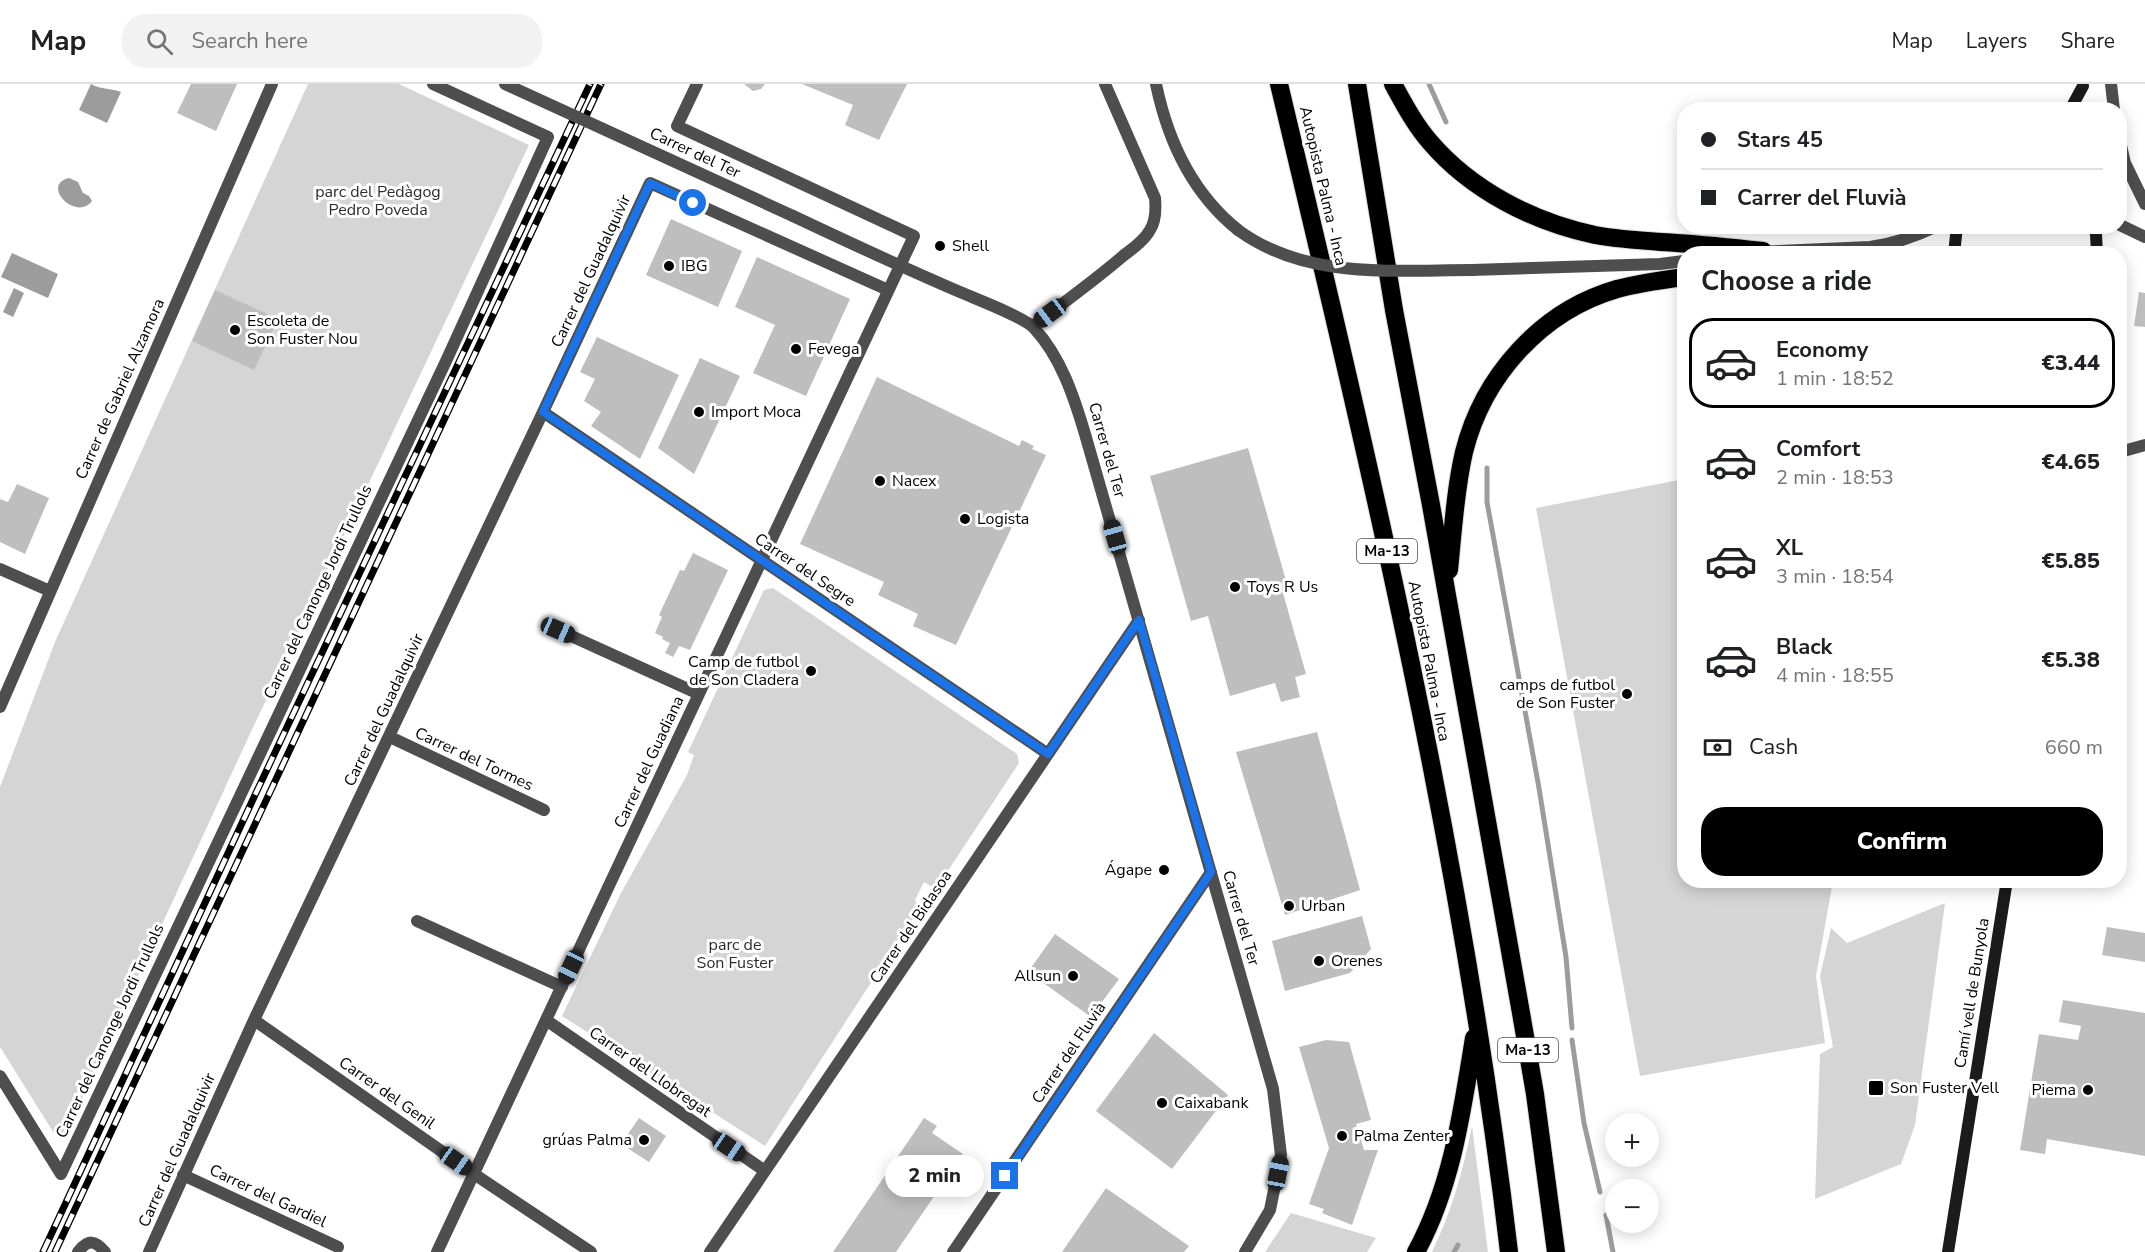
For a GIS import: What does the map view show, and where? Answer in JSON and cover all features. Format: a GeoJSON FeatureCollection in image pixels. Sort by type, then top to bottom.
{"type":"FeatureCollection","features":[{"type":"Feature","properties":{"kind":"highway","name":"Autopista Palma - Inca"},"geometry":{"type":"LineString","coordinates":[[1279,84],[1355,405],[1407,643],[1492,1114],[1509,1252]]}},
{"type":"Feature","properties":{"kind":"highway","name":"Autopista Palma - Inca"},"geometry":{"type":"LineString","coordinates":[[1357,84],[1394,310],[1447,593],[1535,1094],[1556,1252]]}},
{"type":"Feature","properties":{"kind":"highway"},"geometry":{"type":"LineString","coordinates":[[1394,84],[1417,124],[1443,155],[1476,183],[1522,211],[1573,230],[1595,235],[1703,246]]}},
{"type":"Feature","properties":{"kind":"highway"},"geometry":{"type":"LineString","coordinates":[[1447,593],[1455,506],[1465,451],[1478,415],[1498,377],[1536,333],[1569,310],[1616,290],[1677,278]]}},
{"type":"Feature","properties":{"kind":"highway"},"geometry":{"type":"LineString","coordinates":[[1416,1252],[1434,1214],[1449,1171],[1476,1022]]}},
{"type":"Feature","properties":{"kind":"main road"},"geometry":{"type":"LineString","coordinates":[[2074,102],[2083,85]]}},
{"type":"Feature","properties":{"kind":"main road"},"geometry":{"type":"LineString","coordinates":[[2082,102],[2083,85]]}},
{"type":"Feature","properties":{"kind":"main road","name":"Camí vell de Bunyola"},"geometry":{"type":"LineString","coordinates":[[1948,1252],[2006,888]]}},
{"type":"Feature","properties":{"kind":"street","name":"Carrer de Gabriel Alzamora"},"geometry":{"type":"LineString","coordinates":[[0,707],[272,84]]}},
{"type":"Feature","properties":{"kind":"street","name":"Carrer del Canonge Jordi Trullols"},"geometry":{"type":"LineString","coordinates":[[0,1076],[61,1174],[447,359],[548,137],[433,84]]}},
{"type":"Feature","properties":{"kind":"street","name":"Carrer del Ter"},"geometry":{"type":"LineString","coordinates":[[505,84],[1033,326],[1064,372],[1074,396],[1274,1089],[1281,1155],[1270,1210],[1245,1252]]}},
{"type":"Feature","properties":{"kind":"street","name":"Carrer del Guadiana"},"geometry":{"type":"LineString","coordinates":[[474,1174],[914,236],[677,126],[697,84]]}},
{"type":"Feature","properties":{"kind":"street"},"geometry":{"type":"LineString","coordinates":[[1033,326],[1101,275],[1150,231],[1156,209],[1155,198],[1105,84]]}},
{"type":"Feature","properties":{"kind":"street"},"geometry":{"type":"LineString","coordinates":[[1156,84],[1171,138],[1186,170],[1210,204],[1238,230],[1275,252],[1300,261],[1363,270],[1472,270],[1677,262]]}},
{"type":"Feature","properties":{"kind":"street"},"geometry":{"type":"LineString","coordinates":[[2111,84],[2113,102]]}},
{"type":"Feature","properties":{"kind":"street"},"geometry":{"type":"LineString","coordinates":[[2127,165],[2145,204]]}},
{"type":"Feature","properties":{"kind":"street","name":"Carrer del Guadalquivir"},"geometry":{"type":"LineString","coordinates":[[149,1252],[254,1020],[650,183],[888,290]]}},
{"type":"Feature","properties":{"kind":"street"},"geometry":{"type":"LineString","coordinates":[[2127,228],[2145,237]]}},
{"type":"Feature","properties":{"kind":"street"},"geometry":{"type":"LineString","coordinates":[[1879,246],[1908,240],[1920,234]]}},
{"type":"Feature","properties":{"kind":"street"},"geometry":{"type":"LineString","coordinates":[[1660,264],[1677,265]]}},
{"type":"Feature","properties":{"kind":"street","name":"Carrer del Segre"},"geometry":{"type":"LineString","coordinates":[[543,412],[1048,754]]}},
{"type":"Feature","properties":{"kind":"street"},"geometry":{"type":"LineString","coordinates":[[2127,450],[2145,445]]}},
{"type":"Feature","properties":{"kind":"street"},"geometry":{"type":"LineString","coordinates":[[0,569],[50,591]]}},
{"type":"Feature","properties":{"kind":"street","name":"Carrer del Bidasoa"},"geometry":{"type":"LineString","coordinates":[[711,1252],[1139,620]]}},
{"type":"Feature","properties":{"kind":"street"},"geometry":{"type":"LineString","coordinates":[[558,630],[699,694]]}},
{"type":"Feature","properties":{"kind":"street","name":"Carrer del Tormes"},"geometry":{"type":"LineString","coordinates":[[390,736],[544,810]]}},
{"type":"Feature","properties":{"kind":"street","name":"Carrer del Fluvià"},"geometry":{"type":"LineString","coordinates":[[953,1252],[1211,872]]}},
{"type":"Feature","properties":{"kind":"street"},"geometry":{"type":"LineString","coordinates":[[417,921],[562,987]]}},
{"type":"Feature","properties":{"kind":"street","name":"Carrer del Genil"},"geometry":{"type":"LineString","coordinates":[[254,1020],[474,1174],[591,1252]]}},
{"type":"Feature","properties":{"kind":"street","name":"Carrer del Llobregat"},"geometry":{"type":"LineString","coordinates":[[546,1020],[765,1172]]}},
{"type":"Feature","properties":{"kind":"street","name":"Carrer del Gardiel"},"geometry":{"type":"LineString","coordinates":[[183,1174],[338,1247]]}},
{"type":"Feature","properties":{"kind":"street"},"geometry":{"type":"LineString","coordinates":[[437,1252],[474,1174]]}},
{"type":"Feature","properties":{"kind":"street"},"geometry":{"type":"LineString","coordinates":[[78,1252],[87,1242],[96,1243],[105,1252]]}},
{"type":"Feature","properties":{"kind":"green space","name":"parc del Pedàgog Pedro Poveda"},"geometry":{"type":"Polygon","coordinates":[[[308,84],[399,84],[529,145],[249,736],[68,1128],[63,1135],[55,1135],[0,1047],[0,787],[55,642],[308,84]]]}},
{"type":"Feature","properties":{"kind":"green space","name":"camps de futbol de Son Fuster"},"geometry":{"type":"Polygon","coordinates":[[[1677,480],[1677,888],[1832,888],[1816,976],[1825,1043],[1640,1076],[1536,508],[1677,480]]]}},
{"type":"Feature","properties":{"kind":"green space","name":"parc de Son Fuster"},"geometry":{"type":"Polygon","coordinates":[[[773,588],[1017,754],[1019,763],[936,889],[924,882],[915,900],[920,907],[765,1146],[562,1016],[621,893],[687,775],[694,755],[688,752],[764,590],[773,588]]]}},
{"type":"Feature","properties":{"kind":"green space"},"geometry":{"type":"Polygon","coordinates":[[[1945,903],[1915,1125],[1901,1164],[1815,1199],[1820,1054],[1833,1047],[1820,976],[1831,928],[1847,943],[1945,903]]]}},
{"type":"Feature","properties":{"kind":"green space"},"geometry":{"type":"Polygon","coordinates":[[[1472,1126],[1488,1252],[1432,1252],[1456,1190],[1472,1126]]]}},
{"type":"Feature","properties":{"kind":"green space"},"geometry":{"type":"Polygon","coordinates":[[[1291,1213],[1376,1238],[1367,1252],[1265,1252],[1291,1213]]]}},
{"type":"Feature","properties":{"kind":"shaded area"},"geometry":{"type":"Polygon","coordinates":[[[91,84],[121,92],[107,123],[79,110],[91,84]]]}},
{"type":"Feature","properties":{"kind":"shaded area"},"geometry":{"type":"Polygon","coordinates":[[[69,178],[78,182],[83,193],[92,201],[85,206],[78,207],[64,200],[58,188],[61,182],[69,178]]]}},
{"type":"Feature","properties":{"kind":"shaded area"},"geometry":{"type":"Polygon","coordinates":[[[12,253],[58,274],[48,298],[1,277],[12,253]]]}},
{"type":"Feature","properties":{"kind":"shaded area"},"geometry":{"type":"Polygon","coordinates":[[[14,288],[24,293],[13,317],[3,312],[14,288]]]}},
{"type":"Feature","properties":{"kind":"building"},"geometry":{"type":"Polygon","coordinates":[[[191,84],[237,84],[216,131],[177,113],[191,84]]]}},
{"type":"Feature","properties":{"kind":"building"},"geometry":{"type":"Polygon","coordinates":[[[744,84],[765,84],[761,89],[753,91],[744,84]]]}},
{"type":"Feature","properties":{"kind":"building"},"geometry":{"type":"Polygon","coordinates":[[[802,84],[907,84],[879,140],[845,125],[853,105],[802,84]]]}},
{"type":"Feature","properties":{"kind":"building"},"geometry":{"type":"Polygon","coordinates":[[[671,219],[742,251],[718,307],[646,275],[671,219]]]}},
{"type":"Feature","properties":{"kind":"building","name":"Fevega"},"geometry":{"type":"Polygon","coordinates":[[[757,257],[850,299],[806,396],[753,373],[775,325],[735,307],[757,257]]]}},
{"type":"Feature","properties":{"kind":"building","name":"Escoleta de Son Fuster Nou"},"geometry":{"type":"Polygon","coordinates":[[[215,290],[278,319],[254,370],[192,341],[215,290]]]}},
{"type":"Feature","properties":{"kind":"building"},"geometry":{"type":"Polygon","coordinates":[[[2139,292],[2145,293],[2145,327],[2134,326],[2139,292]]]}},
{"type":"Feature","properties":{"kind":"building"},"geometry":{"type":"Polygon","coordinates":[[[597,337],[679,375],[640,459],[591,426],[601,412],[584,401],[595,379],[580,372],[597,337]]]}},
{"type":"Feature","properties":{"kind":"building","name":"Import Moca"},"geometry":{"type":"Polygon","coordinates":[[[700,358],[740,376],[694,474],[658,448],[700,358]]]}},
{"type":"Feature","properties":{"kind":"building"},"geometry":{"type":"Polygon","coordinates":[[[877,377],[1019,446],[1022,440],[1034,446],[1032,449],[1046,455],[956,645],[913,626],[918,614],[878,595],[884,582],[800,544],[877,377]]]}},
{"type":"Feature","properties":{"kind":"building"},"geometry":{"type":"Polygon","coordinates":[[[1248,448],[1289,591],[1283,593],[1306,674],[1295,677],[1300,697],[1281,702],[1275,683],[1230,696],[1208,616],[1191,621],[1150,476],[1248,448]]]}},
{"type":"Feature","properties":{"kind":"building"},"geometry":{"type":"Polygon","coordinates":[[[17,484],[49,498],[25,554],[0,542],[0,499],[8,502],[17,484]]]}},
{"type":"Feature","properties":{"kind":"building"},"geometry":{"type":"Polygon","coordinates":[[[693,553],[728,570],[690,650],[679,646],[673,657],[665,653],[670,643],[655,633],[662,617],[659,615],[680,570],[684,571],[693,553]]]}},
{"type":"Feature","properties":{"kind":"building"},"geometry":{"type":"Polygon","coordinates":[[[1317,732],[1360,890],[1285,915],[1236,752],[1317,732]]]}},
{"type":"Feature","properties":{"kind":"building","name":"Orenes"},"geometry":{"type":"Polygon","coordinates":[[[1362,916],[1371,949],[1350,973],[1285,991],[1272,941],[1362,916]]]}},
{"type":"Feature","properties":{"kind":"building"},"geometry":{"type":"Polygon","coordinates":[[[2107,927],[2145,933],[2145,962],[2102,955],[2107,927]]]}},
{"type":"Feature","properties":{"kind":"building","name":"Allsun"},"geometry":{"type":"Polygon","coordinates":[[[1055,934],[1119,979],[1091,1017],[1028,972],[1055,934]]]}},
{"type":"Feature","properties":{"kind":"building","name":"Piema"},"geometry":{"type":"Polygon","coordinates":[[[2063,1000],[2145,1013],[2145,1156],[2047,1139],[2045,1154],[2020,1150],[2039,1034],[2078,1040],[2081,1026],[2059,1022],[2063,1000]]]}},
{"type":"Feature","properties":{"kind":"building"},"geometry":{"type":"Polygon","coordinates":[[[1154,1033],[1228,1095],[1172,1169],[1096,1111],[1154,1033]]]}},
{"type":"Feature","properties":{"kind":"building","name":"Palma Zenter"},"geometry":{"type":"Polygon","coordinates":[[[1326,1040],[1349,1042],[1371,1120],[1356,1124],[1364,1150],[1378,1150],[1352,1225],[1322,1213],[1324,1209],[1309,1204],[1329,1148],[1299,1047],[1326,1040]]]}},
{"type":"Feature","properties":{"kind":"building","name":"grúas Palma"},"geometry":{"type":"Polygon","coordinates":[[[639,1118],[666,1136],[649,1162],[621,1144],[639,1118]]]}},
{"type":"Feature","properties":{"kind":"building"},"geometry":{"type":"Polygon","coordinates":[[[924,1118],[937,1126],[932,1133],[963,1154],[896,1252],[833,1252],[924,1118]]]}},
{"type":"Feature","properties":{"kind":"building"},"geometry":{"type":"Polygon","coordinates":[[[1106,1188],[1189,1246],[1184,1252],[1062,1252],[1106,1188]]]}},
{"type":"Feature","properties":{"kind":"waterway"},"geometry":{"type":"LineString","coordinates":[[1429,84],[1446,122]]}},
{"type":"Feature","properties":{"kind":"waterway"},"geometry":{"type":"LineString","coordinates":[[1487,468],[1487,502],[1539,788],[1566,957],[1572,1028]]}},
{"type":"Feature","properties":{"kind":"waterway"},"geometry":{"type":"LineString","coordinates":[[1572,1040],[1584,1123],[1600,1192]]}},
{"type":"Feature","properties":{"kind":"waterway"},"geometry":{"type":"LineString","coordinates":[[1609,1233],[1613,1252]]}},
{"type":"Feature","properties":{"kind":"waterway"},"geometry":{"type":"LineString","coordinates":[[1454,1252],[1458,1245]]}},
{"type":"Feature","properties":{"kind":"railway"},"geometry":{"type":"LineString","coordinates":[[43,1252],[255,795],[590,84]]}},
{"type":"Feature","properties":{"kind":"railway"},"geometry":{"type":"LineString","coordinates":[[55,1252],[601,84]]}},
{"type":"Feature","properties":{"kind":"place","name":"Shell"},"geometry":{"type":"Point","coordinates":[940,246]}},
{"type":"Feature","properties":{"kind":"place","name":"IBG"},"geometry":{"type":"Point","coordinates":[669,266]}},
{"type":"Feature","properties":{"kind":"place","name":"Escoleta de Son Fuster Nou"},"geometry":{"type":"Point","coordinates":[235,330]}},
{"type":"Feature","properties":{"kind":"place","name":"Fevega"},"geometry":{"type":"Point","coordinates":[796,349]}},
{"type":"Feature","properties":{"kind":"place","name":"Import Moca"},"geometry":{"type":"Point","coordinates":[699,412]}},
{"type":"Feature","properties":{"kind":"place","name":"Nacex"},"geometry":{"type":"Point","coordinates":[880,481]}},
{"type":"Feature","properties":{"kind":"place","name":"Logista"},"geometry":{"type":"Point","coordinates":[965,519]}},
{"type":"Feature","properties":{"kind":"place","name":"Toys R Us"},"geometry":{"type":"Point","coordinates":[1235,587]}},
{"type":"Feature","properties":{"kind":"place","name":"Camp de futbol de Son Cladera"},"geometry":{"type":"Point","coordinates":[811,671]}},
{"type":"Feature","properties":{"kind":"place","name":"camps de futbol de Son Fuster"},"geometry":{"type":"Point","coordinates":[1627,694]}},
{"type":"Feature","properties":{"kind":"place","name":"Ágape"},"geometry":{"type":"Point","coordinates":[1164,870]}},
{"type":"Feature","properties":{"kind":"place","name":"Urban"},"geometry":{"type":"Point","coordinates":[1289,906]}},
{"type":"Feature","properties":{"kind":"place","name":"Orenes"},"geometry":{"type":"Point","coordinates":[1319,961]}},
{"type":"Feature","properties":{"kind":"place","name":"Allsun"},"geometry":{"type":"Point","coordinates":[1073,976]}},
{"type":"Feature","properties":{"kind":"place","name":"Son Fuster Vell"},"geometry":{"type":"Point","coordinates":[1876,1088]}},
{"type":"Feature","properties":{"kind":"place","name":"Piema"},"geometry":{"type":"Point","coordinates":[2088,1090]}},
{"type":"Feature","properties":{"kind":"place","name":"Caixabank"},"geometry":{"type":"Point","coordinates":[1162,1103]}},
{"type":"Feature","properties":{"kind":"place","name":"Palma Zenter"},"geometry":{"type":"Point","coordinates":[1342,1136]}},
{"type":"Feature","properties":{"kind":"place","name":"grúas Palma"},"geometry":{"type":"Point","coordinates":[644,1140]}},
{"type":"Feature","properties":{"kind":"route"},"geometry":{"type":"LineString","coordinates":[[693,203],[650,183],[543,412],[1048,754],[1139,620],[1211,872],[1005,1176]]}}]}
